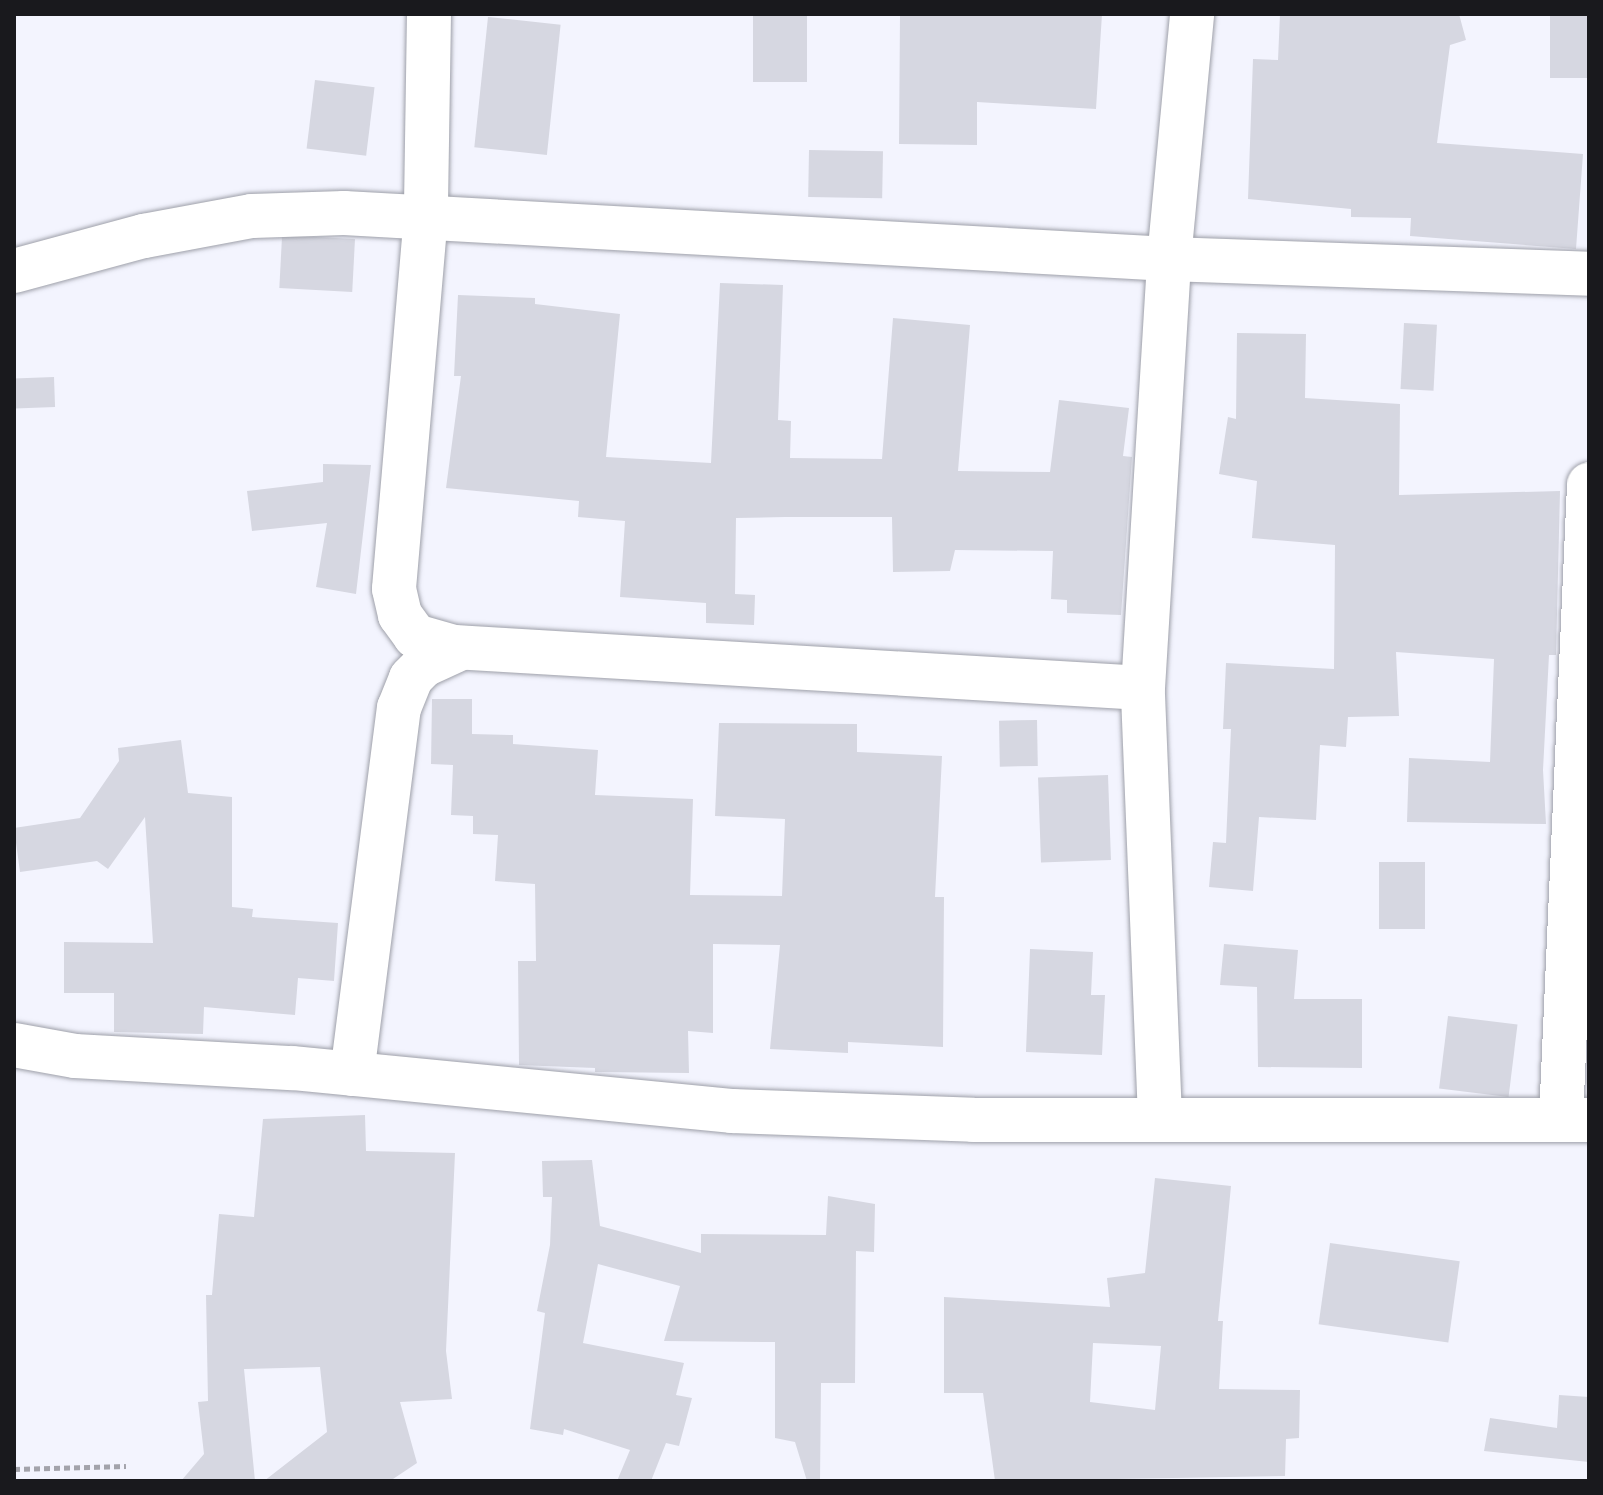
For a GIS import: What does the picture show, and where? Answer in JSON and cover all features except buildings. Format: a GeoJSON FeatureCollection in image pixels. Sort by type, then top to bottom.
{"type":"FeatureCollection","features":[{"type":"Feature","properties":{"kind":"street"},"geometry":{"type":"LineString","coordinates":[[429,14],[426,215],[394,589],[400,615],[415,636],[461,648],[1143,688]]}},
{"type":"Feature","properties":{"kind":"street"},"geometry":{"type":"LineString","coordinates":[[1160,1118],[1143,688],[1169,259],[1192,14]]}},
{"type":"Feature","properties":{"kind":"street"},"geometry":{"type":"LineString","coordinates":[[14,271],[144,236],[252,216],[426,215],[1169,259],[1589,274]]}},
{"type":"Feature","properties":{"kind":"street"},"geometry":{"type":"LineString","coordinates":[[14,1045],[75,1056],[352,1074],[732,1111],[973,1120],[1575,1119],[1589,485]]}},
{"type":"Feature","properties":{"kind":"street"},"geometry":{"type":"LineString","coordinates":[[352,1074],[399,708],[411,678],[424,665],[461,648]]}},
{"type":"Feature","properties":{"kind":"path"},"geometry":{"type":"LineString","coordinates":[[14,1469],[126,1466]]}}]}
